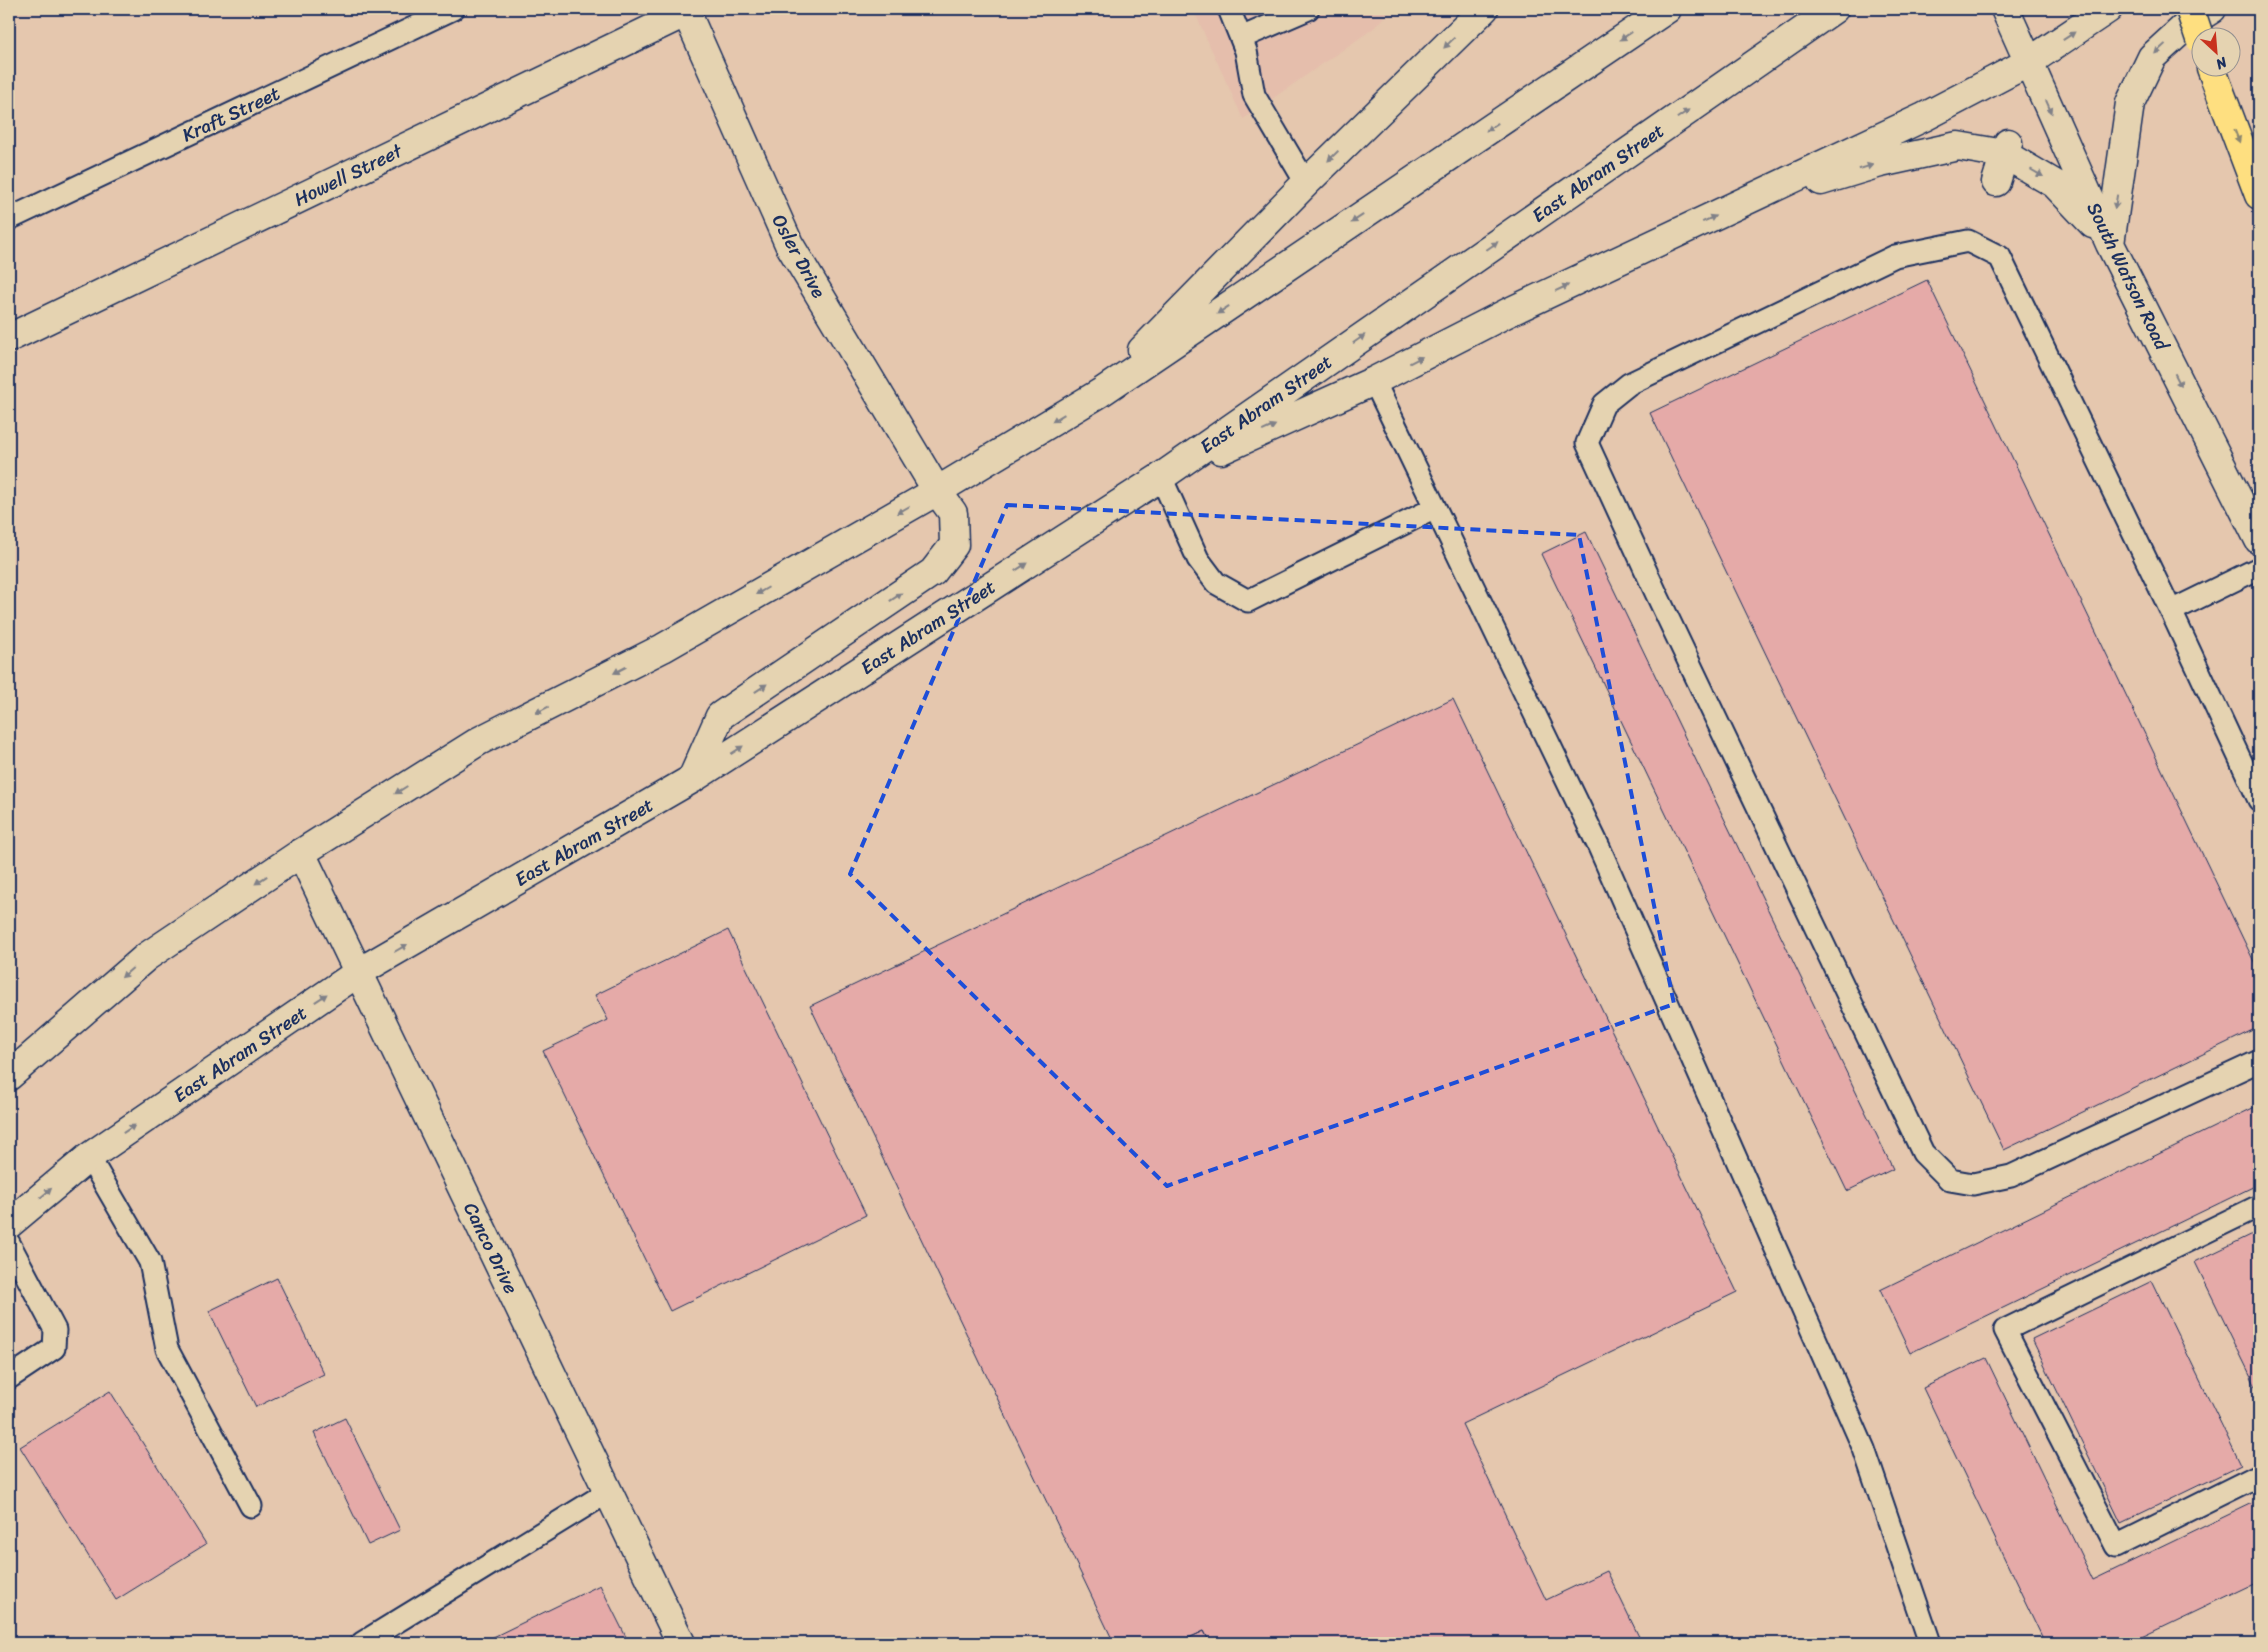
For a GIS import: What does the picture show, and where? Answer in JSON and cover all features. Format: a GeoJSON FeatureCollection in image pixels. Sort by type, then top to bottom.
{"type":"FeatureCollection","features":[{"type":"Feature","properties":{"kind":"highway"},"geometry":{"type":"LineString","coordinates":[[2190,9],[2196,28]]}},
{"type":"Feature","properties":{"kind":"highway"},"geometry":{"type":"LineString","coordinates":[[2215,79],[2259,195]]}},
{"type":"Feature","properties":{"kind":"main road"},"geometry":{"type":"LineString","coordinates":[[1100,393],[1306,183],[1484,9]]}},
{"type":"Feature","properties":{"kind":"main road"},"geometry":{"type":"LineString","coordinates":[[9,1076],[146,957],[301,853],[479,741],[663,648],[937,491],[1100,393],[1667,9]]}},
{"type":"Feature","properties":{"kind":"main road","name":"East Abram Street"},"geometry":{"type":"LineString","coordinates":[[9,1224],[89,1157],[359,972],[692,779],[1161,477],[1834,9]]}},
{"type":"Feature","properties":{"kind":"main road","name":"South Watson Road"},"geometry":{"type":"LineString","coordinates":[[2005,9],[2110,244],[2259,540]]}},
{"type":"Feature","properties":{"kind":"main road"},"geometry":{"type":"LineString","coordinates":[[1161,477],[1374,381],[1507,314],[1924,117],[2029,62],[2108,9]]}},
{"type":"Feature","properties":{"kind":"main road"},"geometry":{"type":"LineString","coordinates":[[2110,244],[2130,103],[2152,57],[2187,25],[2212,9]]}},
{"type":"Feature","properties":{"kind":"main road","name":"Howell Street"},"geometry":{"type":"LineString","coordinates":[[9,338],[686,10]]}},
{"type":"Feature","properties":{"kind":"main road","name":"Osler Drive"},"geometry":{"type":"LineString","coordinates":[[686,10],[789,244],[937,491],[953,513],[954,545],[933,572],[720,716],[692,779]]}},
{"type":"Feature","properties":{"kind":"main road"},"geometry":{"type":"LineString","coordinates":[[1735,207],[1880,163],[1958,146],[2006,149],[2055,184],[2079,207],[2110,244]]}},
{"type":"Feature","properties":{"kind":"main road"},"geometry":{"type":"LineString","coordinates":[[1996,182],[2006,149]]}},
{"type":"Feature","properties":{"kind":"main road","name":"Canco Drive"},"geometry":{"type":"LineString","coordinates":[[301,853],[681,1643]]}},
{"type":"Feature","properties":{"kind":"lane","name":"Kraft Street"},"geometry":{"type":"LineString","coordinates":[[9,219],[453,9]]}},
{"type":"Feature","properties":{"kind":"lane"},"geometry":{"type":"LineString","coordinates":[[1229,9],[1246,51],[1254,94],[1306,183]]}},
{"type":"Feature","properties":{"kind":"lane"},"geometry":{"type":"LineString","coordinates":[[1240,38],[1308,9]]}},
{"type":"Feature","properties":{"kind":"lane"},"geometry":{"type":"LineString","coordinates":[[2259,800],[2171,611],[2000,257],[1968,241],[1895,256],[1629,384],[1604,404],[1587,443],[1665,613],[1923,1153],[1950,1180],[1973,1184],[2011,1176],[2259,1061]]}},
{"type":"Feature","properties":{"kind":"lane"},"geometry":{"type":"LineString","coordinates":[[1374,381],[1599,848],[1864,1449],[1930,1643]]}},
{"type":"Feature","properties":{"kind":"lane"},"geometry":{"type":"LineString","coordinates":[[1161,477],[1198,560],[1216,583],[1248,601],[1435,508]]}},
{"type":"Feature","properties":{"kind":"lane"},"geometry":{"type":"LineString","coordinates":[[2171,611],[2259,568]]}},
{"type":"Feature","properties":{"kind":"lane"},"geometry":{"type":"LineString","coordinates":[[89,1157],[150,1262],[167,1349],[251,1506]]}},
{"type":"Feature","properties":{"kind":"lane"},"geometry":{"type":"LineString","coordinates":[[2259,1206],[2005,1330],[2116,1546],[2259,1475]]}},
{"type":"Feature","properties":{"kind":"lane"},"geometry":{"type":"LineString","coordinates":[[9,1243],[55,1330],[54,1348],[9,1378]]}},
{"type":"Feature","properties":{"kind":"lane"},"geometry":{"type":"LineString","coordinates":[[362,1643],[608,1492]]}},
{"type":"Feature","properties":{"kind":"highlighted area"},"geometry":{"type":"Polygon","coordinates":[[[1007,505],[1579,535],[1674,1004],[1167,1186],[850,874],[1007,505]]]}},
{"type":"Feature","properties":{"kind":"shaded area"},"geometry":{"type":"Polygon","coordinates":[[[1193,9],[1391,9],[1374,28],[1243,119],[1193,9]]]}},
{"type":"Feature","properties":{"kind":"building"},"geometry":{"type":"Polygon","coordinates":[[[1927,280],[2259,972],[2259,1027],[2004,1150],[1650,413],[1927,280]]]}},
{"type":"Feature","properties":{"kind":"building"},"geometry":{"type":"Polygon","coordinates":[[[1586,532],[1893,1169],[1847,1191],[1541,554],[1586,532]]]}},
{"type":"Feature","properties":{"kind":"building"},"geometry":{"type":"Polygon","coordinates":[[[1453,699],[1737,1292],[1462,1424],[1546,1600],[1607,1571],[1642,1643],[1210,1643],[1204,1631],[1178,1643],[1114,1643],[810,1006],[1453,699]]]}},
{"type":"Feature","properties":{"kind":"building"},"geometry":{"type":"Polygon","coordinates":[[[728,930],[866,1215],[670,1311],[543,1051],[608,1020],[595,995],[728,930]]]}},
{"type":"Feature","properties":{"kind":"building"},"geometry":{"type":"Polygon","coordinates":[[[2259,1105],[2259,1184],[1910,1353],[1880,1290],[2259,1105]]]}},
{"type":"Feature","properties":{"kind":"building"},"geometry":{"type":"Polygon","coordinates":[[[2259,1231],[2259,1393],[2195,1262],[2259,1231]]]}},
{"type":"Feature","properties":{"kind":"building"},"geometry":{"type":"Polygon","coordinates":[[[277,1278],[324,1374],[256,1407],[209,1311],[277,1278]]]}},
{"type":"Feature","properties":{"kind":"building"},"geometry":{"type":"Polygon","coordinates":[[[2152,1281],[2241,1465],[2121,1523],[2032,1339],[2152,1281]]]}},
{"type":"Feature","properties":{"kind":"building"},"geometry":{"type":"Polygon","coordinates":[[[1986,1358],[2093,1580],[2259,1500],[2259,1581],[2129,1643],[2045,1643],[1923,1388],[1986,1358]]]}},
{"type":"Feature","properties":{"kind":"building"},"geometry":{"type":"Polygon","coordinates":[[[110,1391],[206,1544],[116,1600],[20,1447],[110,1391]]]}},
{"type":"Feature","properties":{"kind":"building"},"geometry":{"type":"Polygon","coordinates":[[[345,1418],[400,1530],[368,1545],[314,1433],[345,1418]]]}},
{"type":"Feature","properties":{"kind":"building"},"geometry":{"type":"Polygon","coordinates":[[[600,1585],[629,1643],[481,1643],[600,1585]]]}},
{"type":"Feature","properties":{"kind":"building"},"geometry":{"type":"Polygon","coordinates":[[[1204,1631],[1210,1643],[1178,1643],[1204,1631]]]}}]}
